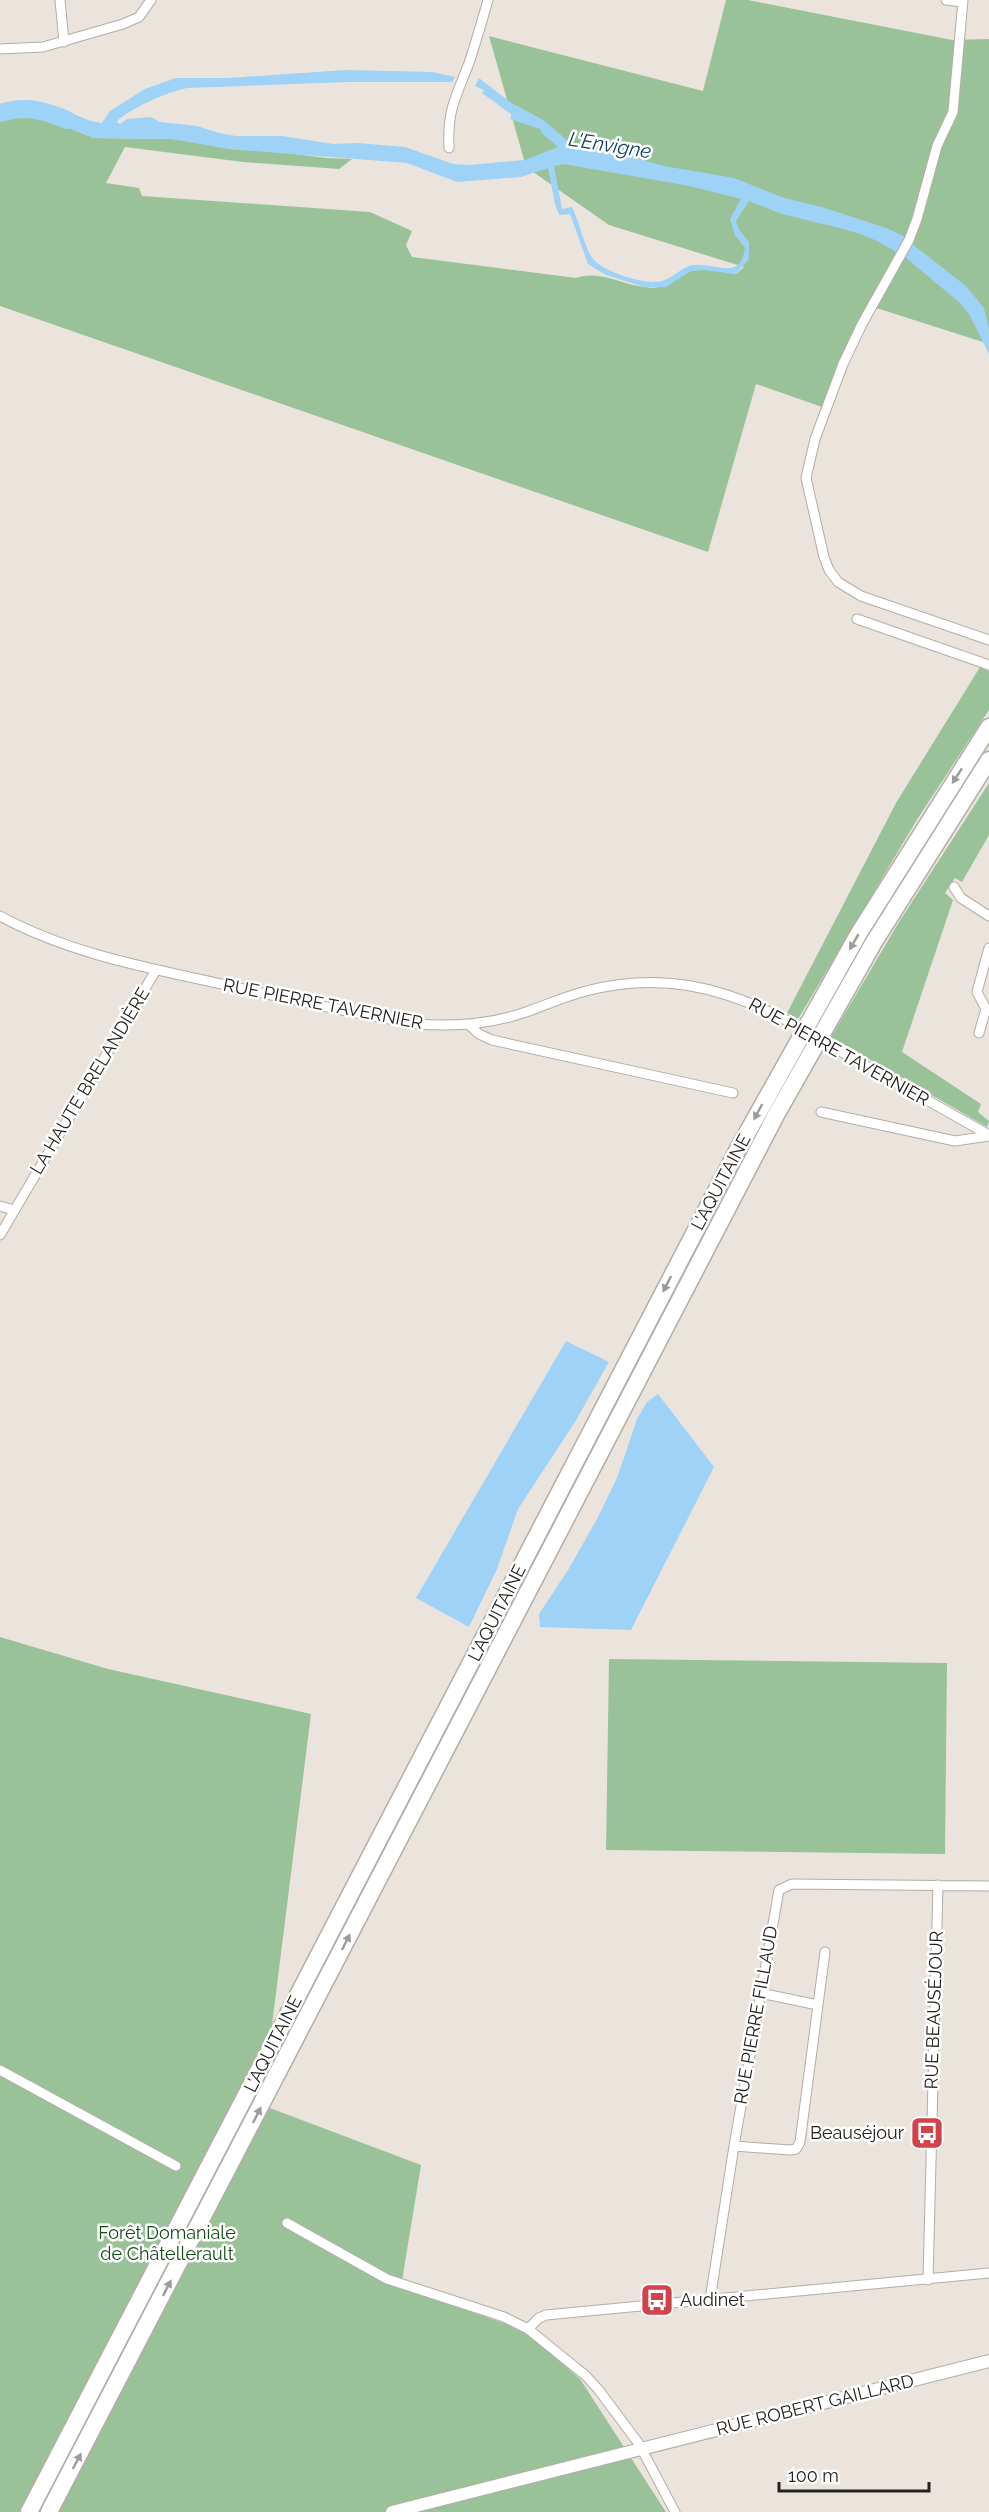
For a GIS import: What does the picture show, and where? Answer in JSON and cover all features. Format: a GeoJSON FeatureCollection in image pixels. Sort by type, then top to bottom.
{"type":"FeatureCollection","features":[{"type":"Feature","properties":{"kind":"highway","name":"L'AQUITAINE"},"geometry":{"type":"LineString","coordinates":[[29,2512],[737,1151],[859,933],[989,727]]}},
{"type":"Feature","properties":{"kind":"highway","name":"L'AQUITAINE"},"geometry":{"type":"LineString","coordinates":[[49,2512],[786,1098],[874,942],[989,760]]}},
{"type":"Feature","properties":{"kind":"street"},"geometry":{"type":"LineString","coordinates":[[60,0],[63,42]]}},
{"type":"Feature","properties":{"kind":"street"},"geometry":{"type":"LineString","coordinates":[[0,49],[34,48],[63,42],[131,21],[144,11],[150,0]]}},
{"type":"Feature","properties":{"kind":"street"},"geometry":{"type":"LineString","coordinates":[[449,148],[450,113],[488,0]]}},
{"type":"Feature","properties":{"kind":"street"},"geometry":{"type":"LineString","coordinates":[[946,0],[963,1],[955,104],[934,156],[909,240],[855,339],[810,457],[806,478],[818,536],[829,570],[850,591],[989,640]]}},
{"type":"Feature","properties":{"kind":"street"},"geometry":{"type":"LineString","coordinates":[[857,619],[989,665]]}},
{"type":"Feature","properties":{"kind":"street"},"geometry":{"type":"LineString","coordinates":[[954,887],[962,898],[989,916]]}},
{"type":"Feature","properties":{"kind":"street","name":"LA HAUTE BRELANDIÈRE"},"geometry":{"type":"LineString","coordinates":[[0,916],[70,947],[156,970],[0,1235]]}},
{"type":"Feature","properties":{"kind":"street"},"geometry":{"type":"LineString","coordinates":[[979,1033],[986,1009],[978,997],[977,988],[989,948]]}},
{"type":"Feature","properties":{"kind":"street","name":"RUE PIERRE TAVERNIER"},"geometry":{"type":"LineString","coordinates":[[156,970],[389,1019],[436,1025],[468,1024],[525,1012],[586,991],[634,982],[657,982],[708,988],[732,995],[784,1019],[989,1136]]}},
{"type":"Feature","properties":{"kind":"street"},"geometry":{"type":"LineString","coordinates":[[468,1024],[479,1034],[492,1040],[733,1093]]}},
{"type":"Feature","properties":{"kind":"street"},"geometry":{"type":"LineString","coordinates":[[821,1112],[955,1141],[989,1136]]}},
{"type":"Feature","properties":{"kind":"street"},"geometry":{"type":"LineString","coordinates":[[0,1206],[14,1210]]}},
{"type":"Feature","properties":{"kind":"street","name":"RUE PIERRE FILLAUD"},"geometry":{"type":"LineString","coordinates":[[710,2300],[777,1895],[783,1887],[792,1884],[938,1885]]}},
{"type":"Feature","properties":{"kind":"street"},"geometry":{"type":"LineString","coordinates":[[938,1885],[989,1886]]}},
{"type":"Feature","properties":{"kind":"street","name":"RUE BEAUSÉJOUR"},"geometry":{"type":"LineString","coordinates":[[928,2280],[938,1885]]}},
{"type":"Feature","properties":{"kind":"street"},"geometry":{"type":"LineString","coordinates":[[734,2146],[790,2150],[799,2146],[825,1952]]}},
{"type":"Feature","properties":{"kind":"street"},"geometry":{"type":"LineString","coordinates":[[760,1993],[818,2005]]}},
{"type":"Feature","properties":{"kind":"street"},"geometry":{"type":"LineString","coordinates":[[0,2070],[176,2166]]}},
{"type":"Feature","properties":{"kind":"street"},"geometry":{"type":"LineString","coordinates":[[286,2223],[387,2278],[504,2317],[528,2329],[585,2375],[598,2389],[642,2450],[675,2512]]}},
{"type":"Feature","properties":{"kind":"street"},"geometry":{"type":"LineString","coordinates":[[528,2329],[538,2318],[546,2315],[989,2273]]}},
{"type":"Feature","properties":{"kind":"street","name":"RUE ROBERT GAILLARD"},"geometry":{"type":"LineString","coordinates":[[392,2512],[989,2361]]}},
{"type":"Feature","properties":{"kind":"green space"},"geometry":{"type":"Polygon","coordinates":[[[726,0],[748,0],[952,40],[989,39],[989,344],[867,305],[847,345],[822,407],[756,384],[708,552],[0,306],[0,119],[14,113],[32,113],[94,138],[172,139],[352,159],[339,169],[243,162],[125,147],[106,183],[139,188],[142,196],[370,212],[412,231],[406,245],[412,257],[576,278],[602,277],[652,288],[664,286],[683,274],[695,270],[736,274],[744,267],[609,225],[526,167],[489,36],[703,91],[726,0]]]}},
{"type":"Feature","properties":{"kind":"green space"},"geometry":{"type":"Polygon","coordinates":[[[980,667],[989,671],[989,710],[918,818],[798,1019],[787,1013],[896,803],[980,667]]]}},
{"type":"Feature","properties":{"kind":"green space"},"geometry":{"type":"Polygon","coordinates":[[[989,783],[989,835],[962,882],[955,878],[945,893],[953,900],[902,1052],[981,1104],[978,1112],[989,1121],[987,1127],[831,1037],[899,922],[989,783]]]}},
{"type":"Feature","properties":{"kind":"green space","name":"Forêt Domaniale de Châtellerault"},"geometry":{"type":"Polygon","coordinates":[[[0,1637],[108,1669],[311,1714],[262,2105],[421,2165],[401,2287],[506,2324],[529,2335],[580,2379],[666,2512],[0,2512],[0,1637]]]}},
{"type":"Feature","properties":{"kind":"green space"},"geometry":{"type":"Polygon","coordinates":[[[609,1659],[947,1663],[945,1854],[606,1850],[609,1659]]]}},
{"type":"Feature","properties":{"kind":"water"},"geometry":{"type":"Polygon","coordinates":[[[346,70],[433,72],[455,77],[452,82],[347,82],[187,88],[143,104],[117,122],[120,124],[127,119],[151,117],[160,122],[197,126],[236,136],[282,136],[333,144],[358,143],[405,147],[453,164],[469,165],[525,160],[558,147],[540,129],[510,119],[512,115],[482,93],[484,90],[475,86],[479,78],[510,102],[543,120],[569,142],[664,166],[734,178],[784,198],[822,207],[889,229],[905,237],[900,255],[863,235],[783,214],[749,201],[736,221],[739,230],[749,242],[749,259],[736,274],[704,270],[691,271],[666,287],[644,287],[606,275],[588,264],[570,214],[559,215],[548,168],[521,177],[457,182],[407,163],[228,149],[172,139],[94,138],[32,113],[14,113],[0,119],[0,113],[22,107],[44,111],[45,103],[102,123],[110,111],[145,89],[176,78],[228,78],[346,70]],[[563,164],[554,166],[562,209],[572,207],[592,258],[602,266],[629,278],[649,282],[665,280],[693,265],[732,268],[738,265],[742,258],[745,248],[735,235],[730,219],[741,199],[690,186],[563,164]]]}},
{"type":"Feature","properties":{"kind":"water"},"geometry":{"type":"Polygon","coordinates":[[[911,243],[966,286],[984,308],[989,329],[989,354],[969,314],[959,302],[905,257],[911,243]]]}},
{"type":"Feature","properties":{"kind":"water"},"geometry":{"type":"Polygon","coordinates":[[[566,1341],[609,1362],[575,1422],[518,1509],[497,1569],[469,1627],[416,1598],[566,1341]]]}},
{"type":"Feature","properties":{"kind":"water"},"geometry":{"type":"Polygon","coordinates":[[[658,1394],[714,1467],[631,1630],[540,1627],[539,1614],[568,1570],[617,1478],[637,1419],[647,1402],[658,1394]]]}},
{"type":"Feature","properties":{"kind":"waterway","name":"L'Envigne"},"geometry":{"type":"LineString","coordinates":[[0,113],[26,109],[67,120]]}},
{"type":"Feature","properties":{"kind":"place","name":"Beauséjour"},"geometry":{"type":"Point","coordinates":[927,2133]}},
{"type":"Feature","properties":{"kind":"place","name":"Audinet"},"geometry":{"type":"Point","coordinates":[657,2300]}}]}
